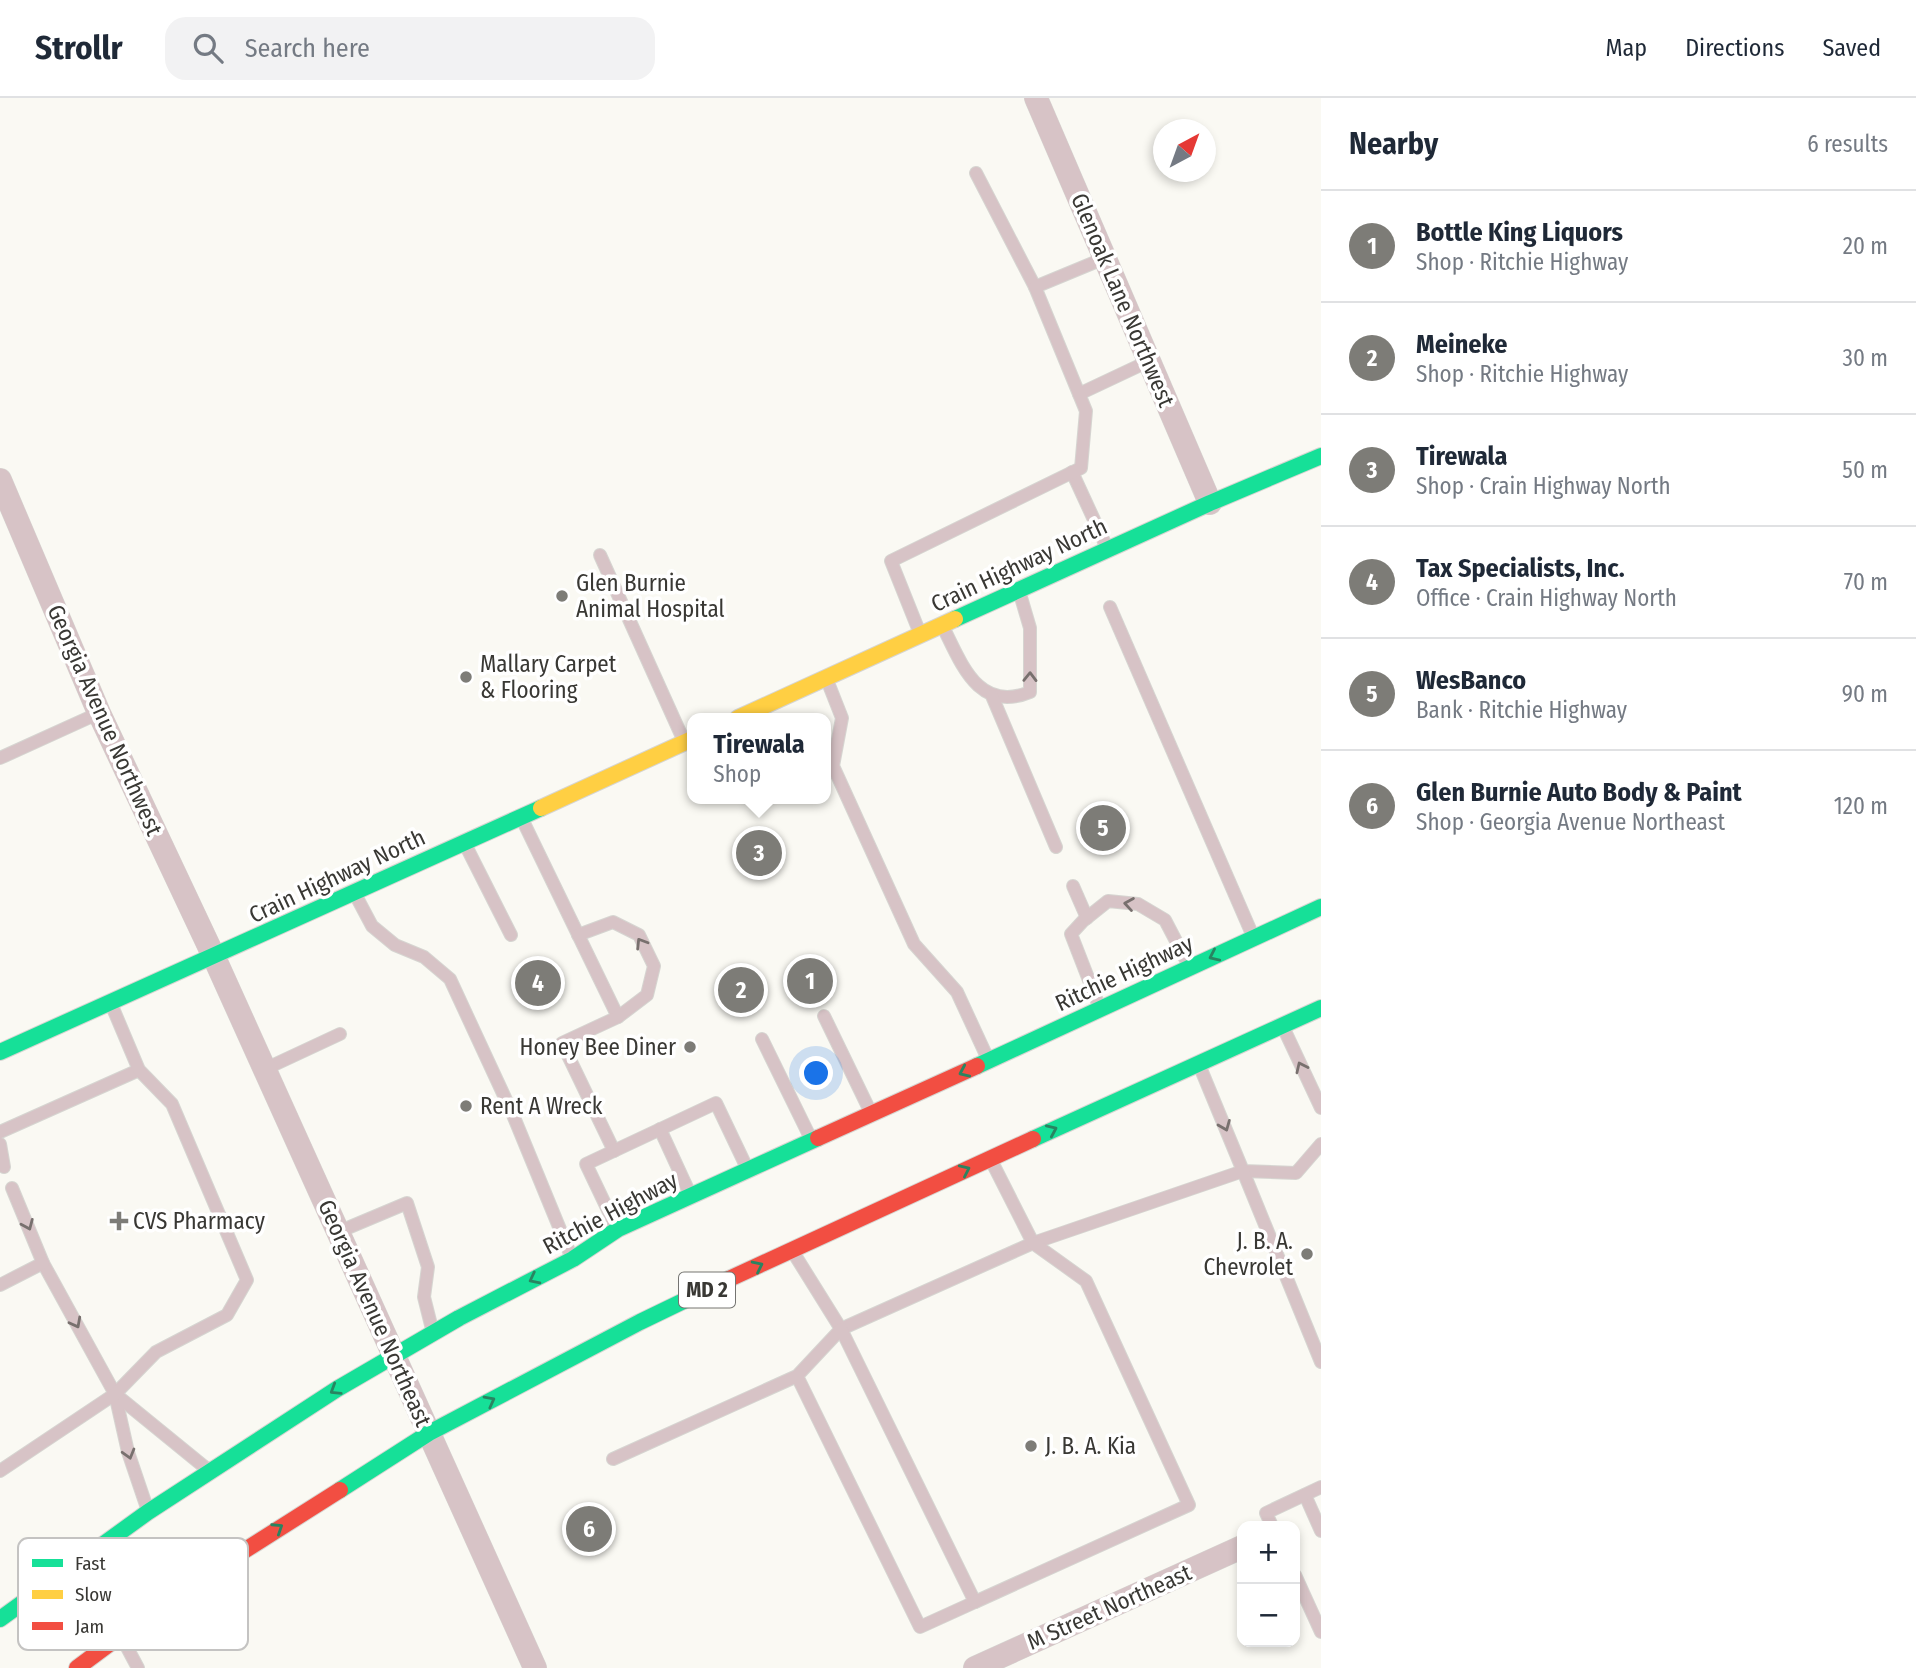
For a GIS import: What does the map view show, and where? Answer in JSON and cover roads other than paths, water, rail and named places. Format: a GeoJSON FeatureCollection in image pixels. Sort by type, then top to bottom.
{"type":"FeatureCollection","features":[{"type":"Feature","properties":{"kind":"main road","name":"Crain Highway North"},"geometry":{"type":"LineString","coordinates":[[749,713],[1210,503],[1321,456]]}},
{"type":"Feature","properties":{"kind":"main road","name":"Crain Highway North"},"geometry":{"type":"LineString","coordinates":[[0,1052],[687,742]]}},
{"type":"Feature","properties":{"kind":"main road","name":"Ritchie Highway"},"geometry":{"type":"LineString","coordinates":[[112,1538],[209,1471],[338,1389],[433,1333],[573,1259],[618,1230],[1321,907]]}},
{"type":"Feature","properties":{"kind":"main road","name":"MD 2"},"geometry":{"type":"LineString","coordinates":[[248,1548],[429,1433],[640,1322],[990,1158],[1321,1008]]}},
{"type":"Feature","properties":{"kind":"main road","name":"Ritchie Highway"},"geometry":{"type":"LineString","coordinates":[[0,1619],[18,1606]]}},
{"type":"Feature","properties":{"kind":"main road","name":"MD 2"},"geometry":{"type":"LineString","coordinates":[[76,1668],[99,1650]]}},
{"type":"Feature","properties":{"kind":"street","name":"Glenoak Lane Northwest"},"geometry":{"type":"LineString","coordinates":[[1036,98],[1210,503]]}},
{"type":"Feature","properties":{"kind":"street","name":"Georgia Avenue Northwest"},"geometry":{"type":"LineString","coordinates":[[0,480],[99,713],[214,957]]}},
{"type":"Feature","properties":{"kind":"street","name":"Georgia Avenue Northeast"},"geometry":{"type":"LineString","coordinates":[[214,957],[535,1668]]}},
{"type":"Feature","properties":{"kind":"street","name":"M Street Northeast"},"geometry":{"type":"LineString","coordinates":[[975,1668],[1237,1549]]}},
{"type":"Feature","properties":{"kind":"lane"},"geometry":{"type":"LineString","coordinates":[[920,635],[891,561],[1081,468],[1086,411],[1035,287],[976,173]]}},
{"type":"Feature","properties":{"kind":"lane"},"geometry":{"type":"LineString","coordinates":[[1035,287],[1105,258]]}},
{"type":"Feature","properties":{"kind":"lane"},"geometry":{"type":"LineString","coordinates":[[1079,394],[1149,361]]}},
{"type":"Feature","properties":{"kind":"lane"},"geometry":{"type":"LineString","coordinates":[[1072,472],[1108,550]]}},
{"type":"Feature","properties":{"kind":"lane"},"geometry":{"type":"LineString","coordinates":[[600,555],[687,737]]}},
{"type":"Feature","properties":{"kind":"lane"},"geometry":{"type":"LineString","coordinates":[[992,696],[1015,698],[1030,692],[1030,628],[1019,590]]}},
{"type":"Feature","properties":{"kind":"lane"},"geometry":{"type":"LineString","coordinates":[[1110,607],[1253,938]]}},
{"type":"Feature","properties":{"kind":"lane"},"geometry":{"type":"LineString","coordinates":[[942,625],[967,675],[992,696],[1056,846]]}},
{"type":"Feature","properties":{"kind":"lane"},"geometry":{"type":"LineString","coordinates":[[827,678],[842,718],[833,766],[914,944],[957,992],[989,1061]]}},
{"type":"Feature","properties":{"kind":"lane"},"geometry":{"type":"LineString","coordinates":[[0,758],[99,713]]}},
{"type":"Feature","properties":{"kind":"lane"},"geometry":{"type":"LineString","coordinates":[[521,817],[618,1017]]}},
{"type":"Feature","properties":{"kind":"lane"},"geometry":{"type":"LineString","coordinates":[[464,843],[511,936]]}},
{"type":"Feature","properties":{"kind":"lane"},"geometry":{"type":"LineString","coordinates":[[1073,886],[1087,918]]}},
{"type":"Feature","properties":{"kind":"lane"},"geometry":{"type":"LineString","coordinates":[[355,893],[372,926],[395,945],[424,957],[450,979],[513,1115],[573,1259]]}},
{"type":"Feature","properties":{"kind":"lane"},"geometry":{"type":"LineString","coordinates":[[1100,1009],[1071,934],[1108,901],[1138,904],[1165,920],[1190,967]]}},
{"type":"Feature","properties":{"kind":"lane"},"geometry":{"type":"LineString","coordinates":[[578,934],[613,922],[639,935],[654,966],[648,995],[618,1017],[562,1043],[614,1151]]}},
{"type":"Feature","properties":{"kind":"lane"},"geometry":{"type":"LineString","coordinates":[[0,1471],[114,1394],[156,1352],[227,1315],[247,1280],[172,1104],[139,1070],[110,1003]]}},
{"type":"Feature","properties":{"kind":"lane"},"geometry":{"type":"LineString","coordinates":[[824,1016],[872,1113]]}},
{"type":"Feature","properties":{"kind":"lane"},"geometry":{"type":"LineString","coordinates":[[1282,1026],[1321,1108]]}},
{"type":"Feature","properties":{"kind":"lane"},"geometry":{"type":"LineString","coordinates":[[265,1069],[340,1034]]}},
{"type":"Feature","properties":{"kind":"lane"},"geometry":{"type":"LineString","coordinates":[[762,1039],[811,1141]]}},
{"type":"Feature","properties":{"kind":"lane"},"geometry":{"type":"LineString","coordinates":[[1199,1063],[1243,1171],[1316,1332],[1321,1362]]}},
{"type":"Feature","properties":{"kind":"lane"},"geometry":{"type":"LineString","coordinates":[[0,1132],[139,1070]]}},
{"type":"Feature","properties":{"kind":"lane"},"geometry":{"type":"LineString","coordinates":[[618,1230],[586,1164],[660,1129],[716,1103],[747,1170]]}},
{"type":"Feature","properties":{"kind":"lane"},"geometry":{"type":"LineString","coordinates":[[660,1129],[691,1196]]}},
{"type":"Feature","properties":{"kind":"lane"},"geometry":{"type":"LineString","coordinates":[[0,1144],[4,1167]]}},
{"type":"Feature","properties":{"kind":"lane"},"geometry":{"type":"LineString","coordinates":[[613,1459],[797,1376],[841,1329],[1033,1243],[1243,1171],[1296,1173],[1321,1144]]}},
{"type":"Feature","properties":{"kind":"lane"},"geometry":{"type":"LineString","coordinates":[[797,1376],[920,1626],[1189,1505],[1086,1281],[1033,1243],[990,1158]]}},
{"type":"Feature","properties":{"kind":"lane"},"geometry":{"type":"LineString","coordinates":[[12,1188],[43,1262],[114,1394],[128,1452],[148,1512]]}},
{"type":"Feature","properties":{"kind":"lane"},"geometry":{"type":"LineString","coordinates":[[338,1233],[407,1203],[428,1267],[424,1297],[433,1333]]}},
{"type":"Feature","properties":{"kind":"lane"},"geometry":{"type":"LineString","coordinates":[[791,1250],[841,1329],[975,1602]]}},
{"type":"Feature","properties":{"kind":"lane"},"geometry":{"type":"LineString","coordinates":[[0,1285],[43,1262]]}},
{"type":"Feature","properties":{"kind":"lane"},"geometry":{"type":"LineString","coordinates":[[114,1394],[209,1471]]}},
{"type":"Feature","properties":{"kind":"lane"},"geometry":{"type":"LineString","coordinates":[[1270,1521],[1266,1513],[1321,1487]]}},
{"type":"Feature","properties":{"kind":"lane"},"geometry":{"type":"LineString","coordinates":[[1305,1495],[1321,1531]]}},
{"type":"Feature","properties":{"kind":"lane"},"geometry":{"type":"LineString","coordinates":[[1299,1584],[1321,1632]]}},
{"type":"Feature","properties":{"kind":"lane"},"geometry":{"type":"LineString","coordinates":[[128,1650],[138,1668]]}},
{"type":"Feature","properties":{"kind":"place","name":"Glen Burnie Animal Hospital"},"geometry":{"type":"Point","coordinates":[562,596]}},
{"type":"Feature","properties":{"kind":"place","name":"Mallary Carpet & Flooring"},"geometry":{"type":"Point","coordinates":[466,677]}},
{"type":"Feature","properties":{"kind":"place","name":"WesBanco"},"geometry":{"type":"Point","coordinates":[1103,828]}},
{"type":"Feature","properties":{"kind":"place","name":"Tirewala"},"geometry":{"type":"Point","coordinates":[759,853]}},
{"type":"Feature","properties":{"kind":"place","name":"Bottle King Liquors"},"geometry":{"type":"Point","coordinates":[810,981]}},
{"type":"Feature","properties":{"kind":"place","name":"Tax Specialists, Inc."},"geometry":{"type":"Point","coordinates":[538,983]}},
{"type":"Feature","properties":{"kind":"place","name":"Meineke"},"geometry":{"type":"Point","coordinates":[741,990]}},
{"type":"Feature","properties":{"kind":"place","name":"Honey Bee Diner"},"geometry":{"type":"Point","coordinates":[690,1047]}},
{"type":"Feature","properties":{"kind":"place","name":"Rent A Wreck"},"geometry":{"type":"Point","coordinates":[466,1106]}},
{"type":"Feature","properties":{"kind":"place","name":"CVS Pharmacy"},"geometry":{"type":"Point","coordinates":[119,1221]}},
{"type":"Feature","properties":{"kind":"place","name":"J. B. A. Chevrolet"},"geometry":{"type":"Point","coordinates":[1307,1254]}},
{"type":"Feature","properties":{"kind":"place","name":"J. B. A. Kia"},"geometry":{"type":"Point","coordinates":[1031,1446]}},
{"type":"Feature","properties":{"kind":"place","name":"Glen Burnie Auto Body & Paint"},"geometry":{"type":"Point","coordinates":[589,1529]}}]}
